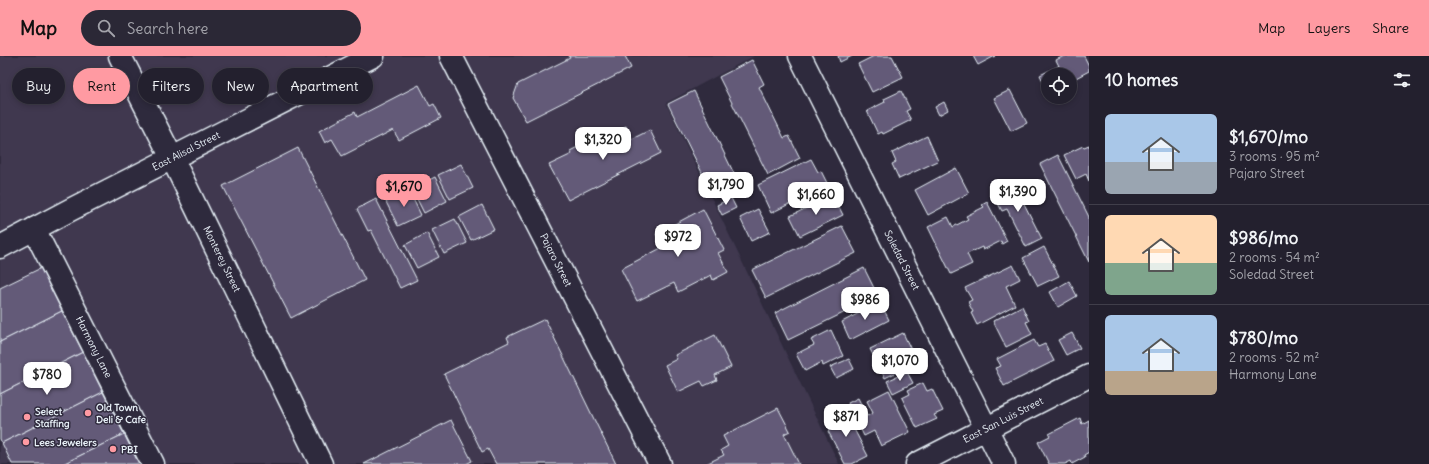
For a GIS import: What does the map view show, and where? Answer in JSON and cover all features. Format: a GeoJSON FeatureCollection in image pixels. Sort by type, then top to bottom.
{"type":"FeatureCollection","features":[{"type":"Feature","properties":{"kind":"street","name":"Monterey Street"},"geometry":{"type":"LineString","coordinates":[[120,56],[172,158],[321,464]]}},
{"type":"Feature","properties":{"kind":"street","name":"East Alisal Street"},"geometry":{"type":"LineString","coordinates":[[0,247],[373,56]]}},
{"type":"Feature","properties":{"kind":"street","name":"Pajaro Street"},"geometry":{"type":"LineString","coordinates":[[451,56],[660,464]]}},
{"type":"Feature","properties":{"kind":"street","name":"Soledad Street"},"geometry":{"type":"LineString","coordinates":[[800,56],[1004,464]]}},
{"type":"Feature","properties":{"kind":"street","name":"Harmony Lane"},"geometry":{"type":"LineString","coordinates":[[34,229],[153,464]]}},
{"type":"Feature","properties":{"kind":"street","name":"East San Luis Street"},"geometry":{"type":"LineString","coordinates":[[917,464],[1089,376]]}},
{"type":"Feature","properties":{"kind":"shaded area"},"geometry":{"type":"Polygon","coordinates":[[[0,56],[754,56],[666,103],[839,464],[0,464],[0,56]]]}},
{"type":"Feature","properties":{"kind":"building"},"geometry":{"type":"Polygon","coordinates":[[[569,56],[625,56],[631,68],[526,121],[513,98],[518,84],[570,58],[569,56]]]}},
{"type":"Feature","properties":{"kind":"building"},"geometry":{"type":"Polygon","coordinates":[[[838,56],[852,56],[840,62],[838,56]]]}},
{"type":"Feature","properties":{"kind":"building"},"geometry":{"type":"Polygon","coordinates":[[[874,56],[892,56],[903,77],[872,92],[858,64],[874,56]]]}},
{"type":"Feature","properties":{"kind":"building"},"geometry":{"type":"Polygon","coordinates":[[[973,56],[995,56],[978,65],[973,56]]]}},
{"type":"Feature","properties":{"kind":"building"},"geometry":{"type":"Polygon","coordinates":[[[1064,56],[1084,56],[1089,66],[1089,71],[1077,77],[1077,68],[1055,68],[1059,66],[1056,60],[1064,56]]]}},
{"type":"Feature","properties":{"kind":"building"},"geometry":{"type":"Polygon","coordinates":[[[752,60],[764,84],[759,87],[784,138],[789,136],[800,158],[768,175],[719,77],[752,60]]]}},
{"type":"Feature","properties":{"kind":"building"},"geometry":{"type":"Polygon","coordinates":[[[419,85],[430,106],[434,104],[441,118],[399,140],[393,130],[342,156],[332,139],[325,143],[319,131],[355,112],[357,117],[419,85]]]}},
{"type":"Feature","properties":{"kind":"building"},"geometry":{"type":"Polygon","coordinates":[[[1010,90],[1027,123],[1011,131],[994,98],[1010,90]]]}},
{"type":"Feature","properties":{"kind":"building"},"geometry":{"type":"Polygon","coordinates":[[[694,91],[739,184],[714,197],[668,104],[694,91]]]}},
{"type":"Feature","properties":{"kind":"building"},"geometry":{"type":"Polygon","coordinates":[[[901,91],[910,109],[906,111],[911,120],[883,134],[882,132],[878,134],[867,111],[885,102],[884,99],[901,91]]]}},
{"type":"Feature","properties":{"kind":"building"},"geometry":{"type":"Polygon","coordinates":[[[944,102],[948,110],[939,115],[935,107],[944,102]]]}},
{"type":"Feature","properties":{"kind":"building"},"geometry":{"type":"Polygon","coordinates":[[[626,126],[632,139],[650,130],[661,153],[568,200],[549,165],[572,154],[570,151],[593,139],[594,142],[626,126]]]}},
{"type":"Feature","properties":{"kind":"building"},"geometry":{"type":"Polygon","coordinates":[[[927,136],[938,161],[899,179],[892,164],[896,162],[892,153],[927,136]]]}},
{"type":"Feature","properties":{"kind":"building"},"geometry":{"type":"Polygon","coordinates":[[[1089,145],[1089,181],[1086,174],[1076,179],[1064,155],[1083,146],[1089,145]]]}},
{"type":"Feature","properties":{"kind":"building"},"geometry":{"type":"Polygon","coordinates":[[[298,148],[365,280],[291,318],[223,186],[298,148]]]}},
{"type":"Feature","properties":{"kind":"building"},"geometry":{"type":"Polygon","coordinates":[[[1058,155],[1089,217],[1089,262],[1040,164],[1058,155]]]}},
{"type":"Feature","properties":{"kind":"building"},"geometry":{"type":"Polygon","coordinates":[[[811,159],[818,172],[821,171],[828,185],[771,213],[758,185],[811,159]]]}},
{"type":"Feature","properties":{"kind":"building"},"geometry":{"type":"Polygon","coordinates":[[[461,164],[473,188],[450,199],[438,175],[461,164]]]}},
{"type":"Feature","properties":{"kind":"building"},"geometry":{"type":"Polygon","coordinates":[[[956,168],[969,193],[928,215],[915,190],[956,168]]]}},
{"type":"Feature","properties":{"kind":"building"},"geometry":{"type":"Polygon","coordinates":[[[435,177],[447,201],[424,213],[412,189],[435,177]]]}},
{"type":"Feature","properties":{"kind":"building"},"geometry":{"type":"Polygon","coordinates":[[[1013,182],[1042,239],[1026,247],[1007,209],[1002,211],[992,192],[1013,182]]]}},
{"type":"Feature","properties":{"kind":"building"},"geometry":{"type":"Polygon","coordinates":[[[409,191],[421,215],[398,226],[386,202],[409,191]]]}},
{"type":"Feature","properties":{"kind":"building"},"geometry":{"type":"Polygon","coordinates":[[[830,197],[833,202],[836,201],[843,215],[800,236],[790,216],[830,197]]]}},
{"type":"Feature","properties":{"kind":"building"},"geometry":{"type":"Polygon","coordinates":[[[731,198],[736,208],[722,215],[717,205],[731,198]]]}},
{"type":"Feature","properties":{"kind":"building"},"geometry":{"type":"Polygon","coordinates":[[[376,199],[417,280],[400,288],[371,230],[368,231],[357,209],[376,199]]]}},
{"type":"Feature","properties":{"kind":"building"},"geometry":{"type":"Polygon","coordinates":[[[987,202],[1007,241],[1002,244],[1001,241],[983,250],[982,247],[967,254],[972,264],[951,274],[928,227],[948,217],[953,227],[968,219],[966,216],[984,207],[982,205],[987,202]]]}},
{"type":"Feature","properties":{"kind":"building"},"geometry":{"type":"Polygon","coordinates":[[[482,205],[494,229],[471,240],[459,217],[482,205]]]}},
{"type":"Feature","properties":{"kind":"building"},"geometry":{"type":"Polygon","coordinates":[[[703,209],[724,250],[718,253],[728,272],[713,280],[711,275],[678,292],[674,283],[637,301],[621,269],[663,247],[656,234],[703,209]]]}},
{"type":"Feature","properties":{"kind":"building"},"geometry":{"type":"Polygon","coordinates":[[[758,209],[770,232],[751,241],[740,218],[758,209]]]}},
{"type":"Feature","properties":{"kind":"building"},"geometry":{"type":"Polygon","coordinates":[[[455,219],[467,243],[444,254],[432,230],[455,219]]]}},
{"type":"Feature","properties":{"kind":"building"},"geometry":{"type":"Polygon","coordinates":[[[842,226],[856,253],[766,298],[752,270],[842,226]]]}},
{"type":"Feature","properties":{"kind":"building"},"geometry":{"type":"Polygon","coordinates":[[[427,233],[439,257],[417,268],[405,245],[427,233]]]}},
{"type":"Feature","properties":{"kind":"building"},"geometry":{"type":"Polygon","coordinates":[[[1044,247],[1059,276],[1038,286],[1023,258],[1044,247]]]}},
{"type":"Feature","properties":{"kind":"building"},"geometry":{"type":"Polygon","coordinates":[[[1013,265],[1020,279],[1006,286],[1015,305],[977,325],[971,313],[973,312],[968,302],[972,300],[965,288],[1013,265]]]}},
{"type":"Feature","properties":{"kind":"building"},"geometry":{"type":"Polygon","coordinates":[[[41,268],[62,311],[0,342],[0,288],[41,268]]]}},
{"type":"Feature","properties":{"kind":"building"},"geometry":{"type":"Polygon","coordinates":[[[864,268],[878,296],[788,340],[775,313],[864,268]]]}},
{"type":"Feature","properties":{"kind":"building"},"geometry":{"type":"Polygon","coordinates":[[[1069,281],[1077,296],[1058,307],[1050,292],[1069,281]]]}},
{"type":"Feature","properties":{"kind":"building"},"geometry":{"type":"Polygon","coordinates":[[[880,302],[889,320],[850,340],[842,322],[880,302]]]}},
{"type":"Feature","properties":{"kind":"building"},"geometry":{"type":"Polygon","coordinates":[[[1022,306],[1029,321],[1026,322],[1032,334],[1006,347],[993,321],[1022,306]]]}},
{"type":"Feature","properties":{"kind":"building"},"geometry":{"type":"Polygon","coordinates":[[[62,311],[83,352],[0,394],[0,342],[62,311]]]}},
{"type":"Feature","properties":{"kind":"building"},"geometry":{"type":"Polygon","coordinates":[[[545,319],[616,464],[496,464],[488,449],[482,452],[444,374],[509,342],[507,337],[545,319]]]}},
{"type":"Feature","properties":{"kind":"building"},"geometry":{"type":"Polygon","coordinates":[[[831,330],[843,356],[823,366],[822,362],[805,371],[796,354],[814,345],[811,340],[831,330]]]}},
{"type":"Feature","properties":{"kind":"building"},"geometry":{"type":"Polygon","coordinates":[[[903,333],[912,352],[909,354],[912,360],[899,367],[901,370],[885,378],[870,349],[903,333]]]}},
{"type":"Feature","properties":{"kind":"building"},"geometry":{"type":"Polygon","coordinates":[[[1072,333],[1080,348],[1066,355],[1058,340],[1072,333]]]}},
{"type":"Feature","properties":{"kind":"building"},"geometry":{"type":"Polygon","coordinates":[[[715,335],[731,367],[715,375],[717,380],[704,386],[701,381],[678,392],[665,365],[677,359],[675,355],[715,335]]]}},
{"type":"Feature","properties":{"kind":"building"},"geometry":{"type":"Polygon","coordinates":[[[1034,340],[1038,347],[1045,344],[1054,361],[1004,386],[995,368],[1001,366],[997,359],[1034,340]]]}},
{"type":"Feature","properties":{"kind":"building","name":"Select Staffing"},"geometry":{"type":"Polygon","coordinates":[[[83,352],[103,392],[2,443],[0,439],[0,394],[83,352]]]}},
{"type":"Feature","properties":{"kind":"building"},"geometry":{"type":"Polygon","coordinates":[[[849,359],[854,369],[836,378],[830,367],[849,359]]]}},
{"type":"Feature","properties":{"kind":"building"},"geometry":{"type":"Polygon","coordinates":[[[907,372],[913,383],[893,393],[887,381],[907,372]]]}},
{"type":"Feature","properties":{"kind":"building"},"geometry":{"type":"Polygon","coordinates":[[[923,383],[927,391],[932,389],[943,411],[934,415],[937,419],[917,428],[902,398],[910,394],[908,390],[923,383]]]}},
{"type":"Feature","properties":{"kind":"building"},"geometry":{"type":"Polygon","coordinates":[[[889,390],[910,432],[881,446],[874,431],[864,436],[848,403],[858,398],[867,416],[873,413],[867,401],[889,390]]]}},
{"type":"Feature","properties":{"kind":"building","name":"Old Town Deli & Cafe"},"geometry":{"type":"Polygon","coordinates":[[[103,392],[124,434],[63,464],[12,464],[2,443],[103,392]]]}},
{"type":"Feature","properties":{"kind":"building"},"geometry":{"type":"Polygon","coordinates":[[[842,406],[868,456],[852,464],[845,464],[828,431],[834,427],[827,414],[842,406]]]}},
{"type":"Feature","properties":{"kind":"building"},"geometry":{"type":"Polygon","coordinates":[[[778,408],[790,431],[784,434],[799,464],[706,464],[724,455],[721,450],[728,446],[723,436],[778,408]]]}},
{"type":"Feature","properties":{"kind":"building"},"geometry":{"type":"Polygon","coordinates":[[[1080,418],[1082,424],[1089,420],[1089,452],[1084,455],[1085,457],[1072,464],[1071,461],[1065,464],[1049,464],[1038,442],[1050,436],[1049,434],[1080,418]]]}},
{"type":"Feature","properties":{"kind":"building"},"geometry":{"type":"Polygon","coordinates":[[[451,420],[472,461],[466,464],[364,464],[451,420]]]}},
{"type":"Feature","properties":{"kind":"building","name":"PBI"},"geometry":{"type":"Polygon","coordinates":[[[124,434],[139,464],[63,464],[124,434]]]}},
{"type":"Feature","properties":{"kind":"place","name":"Old Town Deli & Cafe"},"geometry":{"type":"Point","coordinates":[88,413]}},
{"type":"Feature","properties":{"kind":"place","name":"Select Staffing"},"geometry":{"type":"Point","coordinates":[27,417]}},
{"type":"Feature","properties":{"kind":"place","name":"Lees Jewelers"},"geometry":{"type":"Point","coordinates":[26,442]}},
{"type":"Feature","properties":{"kind":"place","name":"PBI"},"geometry":{"type":"Point","coordinates":[113,449]}}]}
